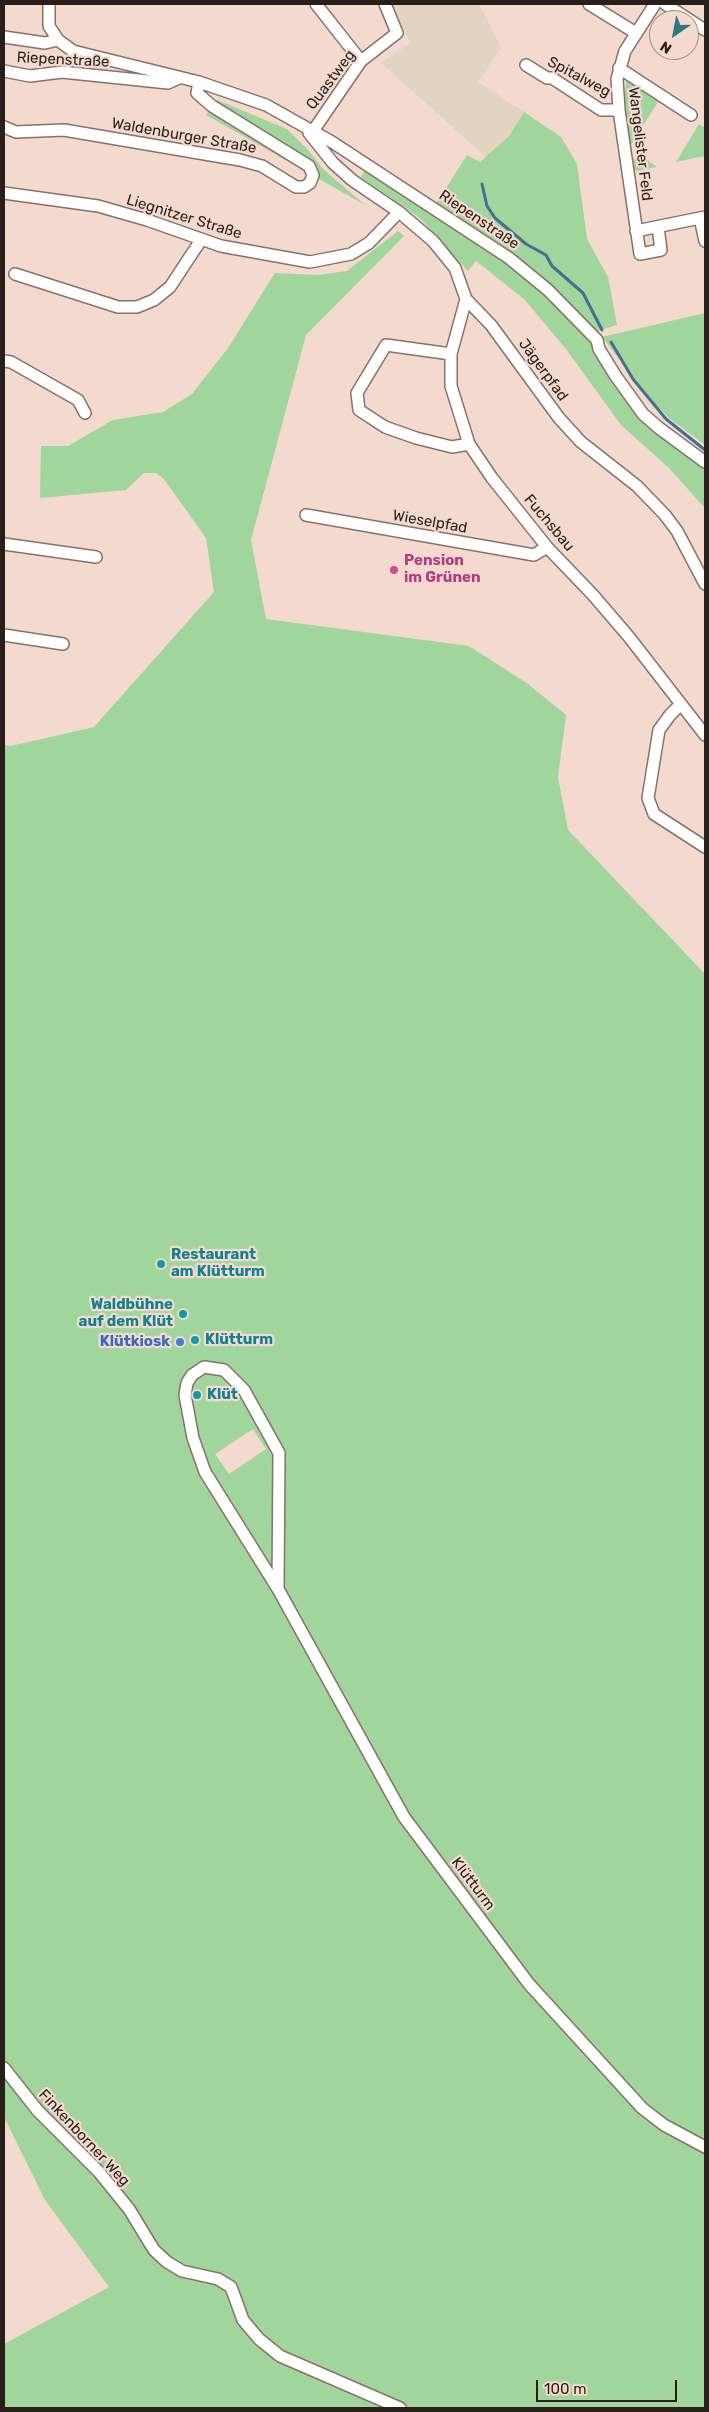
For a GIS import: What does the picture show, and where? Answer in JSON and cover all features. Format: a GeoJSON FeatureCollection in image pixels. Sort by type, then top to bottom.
{"type":"FeatureCollection","features":[{"type":"Feature","properties":{"kind":"street"},"geometry":{"type":"LineString","coordinates":[[49,4],[48,26],[58,40]]}},
{"type":"Feature","properties":{"kind":"street"},"geometry":{"type":"LineString","coordinates":[[316,4],[361,61]]}},
{"type":"Feature","properties":{"kind":"street","name":"Quastweg"},"geometry":{"type":"LineString","coordinates":[[313,130],[361,61],[398,33],[385,4]]}},
{"type":"Feature","properties":{"kind":"street"},"geometry":{"type":"LineString","coordinates":[[589,4],[636,33]]}},
{"type":"Feature","properties":{"kind":"street","name":"Wangelister Feld"},"geometry":{"type":"LineString","coordinates":[[655,4],[625,51],[617,79],[619,110],[640,254],[661,250],[658,227]]}},
{"type":"Feature","properties":{"kind":"street"},"geometry":{"type":"LineString","coordinates":[[665,4],[705,30]]}},
{"type":"Feature","properties":{"kind":"street","name":"Riepenstraße"},"geometry":{"type":"LineString","coordinates":[[4,37],[45,43],[58,40],[72,51],[199,82],[266,105],[313,130],[473,232],[548,290],[597,340],[599,349],[615,375],[643,414],[705,462]]}},
{"type":"Feature","properties":{"kind":"street","name":"Spitalweg"},"geometry":{"type":"LineString","coordinates":[[526,65],[547,78],[552,78],[601,110],[619,110]]}},
{"type":"Feature","properties":{"kind":"street"},"geometry":{"type":"LineString","coordinates":[[619,68],[692,115]]}},
{"type":"Feature","properties":{"kind":"street","name":"Riepenstraße"},"geometry":{"type":"LineString","coordinates":[[4,71],[30,76],[62,72],[168,83],[179,78]]}},
{"type":"Feature","properties":{"kind":"street","name":"Waldenburger Straße"},"geometry":{"type":"LineString","coordinates":[[4,127],[16,132],[64,130],[240,160],[262,166],[296,187],[304,187],[310,182],[313,175],[309,166],[212,106],[197,93],[199,82]]}},
{"type":"Feature","properties":{"kind":"street","name":"Jägerpfad"},"geometry":{"type":"LineString","coordinates":[[299,123],[315,139],[333,163],[352,180],[399,212],[433,241],[456,268],[466,299],[491,326],[559,418],[581,442],[637,486],[665,514],[677,531],[705,584]]}},
{"type":"Feature","properties":{"kind":"street"},"geometry":{"type":"LineString","coordinates":[[352,180],[348,167],[351,160],[357,158]]}},
{"type":"Feature","properties":{"kind":"street","name":"Liegnitzer Straße"},"geometry":{"type":"LineString","coordinates":[[4,193],[98,206],[146,220],[221,246],[310,262],[351,254],[369,242],[399,212]]}},
{"type":"Feature","properties":{"kind":"street"},"geometry":{"type":"LineString","coordinates":[[636,231],[703,218],[705,241]]}},
{"type":"Feature","properties":{"kind":"street"},"geometry":{"type":"LineString","coordinates":[[15,274],[118,307],[137,307],[154,300],[170,287],[201,240]]}},
{"type":"Feature","properties":{"kind":"street","name":"Fuchsbau"},"geometry":{"type":"LineString","coordinates":[[466,299],[451,354],[451,386],[469,444],[492,478],[547,547],[593,595],[629,637],[705,735]]}},
{"type":"Feature","properties":{"kind":"street"},"geometry":{"type":"LineString","coordinates":[[451,354],[386,345],[357,393],[359,410],[385,427],[416,438],[452,447],[469,444]]}},
{"type":"Feature","properties":{"kind":"street"},"geometry":{"type":"LineString","coordinates":[[4,361],[11,362],[78,400],[85,413]]}},
{"type":"Feature","properties":{"kind":"street","name":"Wieselpfad"},"geometry":{"type":"LineString","coordinates":[[306,515],[534,555],[547,547]]}},
{"type":"Feature","properties":{"kind":"street"},"geometry":{"type":"LineString","coordinates":[[4,544],[96,557]]}},
{"type":"Feature","properties":{"kind":"street"},"geometry":{"type":"LineString","coordinates":[[4,635],[63,644]]}},
{"type":"Feature","properties":{"kind":"street"},"geometry":{"type":"LineString","coordinates":[[680,705],[670,715],[660,730],[648,798],[654,814],[705,847]]}},
{"type":"Feature","properties":{"kind":"street","name":"Klütturm"},"geometry":{"type":"LineString","coordinates":[[278,1589],[279,1453],[244,1390],[224,1370],[204,1367],[192,1375],[187,1383],[185,1395],[193,1438],[205,1472],[278,1589],[404,1817],[529,1984],[642,2108],[664,2125],[705,2147]]}},
{"type":"Feature","properties":{"kind":"street","name":"Finkenborner Weg"},"geometry":{"type":"LineString","coordinates":[[4,2068],[38,2111],[99,2172],[129,2209],[154,2250],[167,2262],[182,2271],[218,2279],[230,2287],[243,2320],[259,2339],[280,2356],[400,2408]]}},
{"type":"Feature","properties":{"kind":"shaded area"},"geometry":{"type":"Polygon","coordinates":[[[391,4],[479,4],[501,47],[478,82],[524,112],[509,136],[486,157],[381,63],[410,43],[391,4]]]}},
{"type":"Feature","properties":{"kind":"green space"},"geometry":{"type":"Polygon","coordinates":[[[627,78],[659,100],[629,148],[622,110],[627,78]]]}},
{"type":"Feature","properties":{"kind":"green space"},"geometry":{"type":"Polygon","coordinates":[[[217,100],[287,129],[309,151],[323,169],[365,205],[206,115],[217,100]]]}},
{"type":"Feature","properties":{"kind":"green space"},"geometry":{"type":"Polygon","coordinates":[[[524,112],[561,137],[577,164],[587,239],[608,277],[617,325],[595,332],[548,290],[434,207],[467,155],[480,162],[509,136],[524,112]]]}},
{"type":"Feature","properties":{"kind":"green space"},"geometry":{"type":"Polygon","coordinates":[[[699,124],[705,128],[705,156],[676,162],[699,124]]]}},
{"type":"Feature","properties":{"kind":"green space"},"geometry":{"type":"Polygon","coordinates":[[[643,157],[657,167],[635,171],[633,159],[643,157]]]}},
{"type":"Feature","properties":{"kind":"green space"},"geometry":{"type":"Polygon","coordinates":[[[365,170],[501,257],[545,292],[592,341],[598,356],[624,398],[641,419],[705,468],[705,508],[669,468],[621,425],[566,349],[524,299],[476,261],[468,271],[420,218],[361,177],[365,170]]]}},
{"type":"Feature","properties":{"kind":"green space","name":"Klüt"},"geometry":{"type":"Polygon","coordinates":[[[398,231],[404,236],[306,335],[251,540],[266,619],[469,646],[528,684],[566,715],[558,777],[568,830],[705,974],[705,2408],[4,2408],[4,2344],[109,2287],[45,2200],[4,2117],[4,745],[11,746],[94,727],[214,592],[206,538],[164,479],[156,473],[144,473],[126,490],[40,498],[41,446],[68,446],[113,420],[163,412],[192,394],[228,348],[275,273],[318,275],[347,271],[398,231]],[[253,1429],[215,1454],[229,1474],[266,1449],[253,1429]]]}},
{"type":"Feature","properties":{"kind":"green space"},"geometry":{"type":"Polygon","coordinates":[[[705,313],[705,445],[669,418],[655,404],[602,337],[705,313]]]}},
{"type":"Feature","properties":{"kind":"waterway"},"geometry":{"type":"LineString","coordinates":[[482,184],[487,206],[495,218],[526,244],[546,255],[552,266],[583,293],[602,330]]}},
{"type":"Feature","properties":{"kind":"waterway"},"geometry":{"type":"LineString","coordinates":[[611,342],[633,379],[666,419],[705,450]]}},
{"type":"Feature","properties":{"kind":"place","name":"Pension im Grünen"},"geometry":{"type":"Point","coordinates":[394,570]}},
{"type":"Feature","properties":{"kind":"place","name":"Restaurant am Klütturm"},"geometry":{"type":"Point","coordinates":[161,1264]}},
{"type":"Feature","properties":{"kind":"place","name":"Waldbühne auf dem Klüt"},"geometry":{"type":"Point","coordinates":[183,1314]}},
{"type":"Feature","properties":{"kind":"place","name":"Klütturm"},"geometry":{"type":"Point","coordinates":[195,1340]}},
{"type":"Feature","properties":{"kind":"place","name":"Klütkiosk"},"geometry":{"type":"Point","coordinates":[180,1342]}},
{"type":"Feature","properties":{"kind":"place","name":"Klüt"},"geometry":{"type":"Point","coordinates":[197,1395]}}]}
